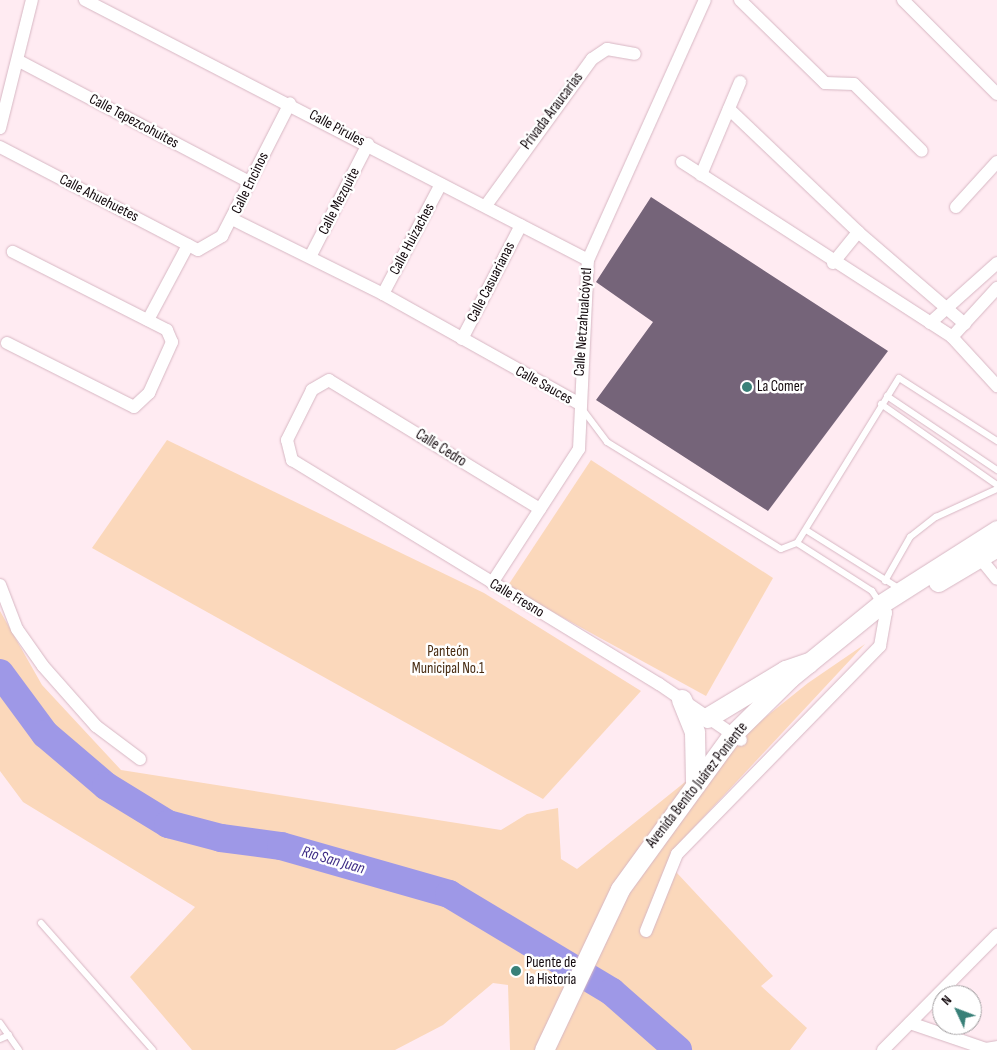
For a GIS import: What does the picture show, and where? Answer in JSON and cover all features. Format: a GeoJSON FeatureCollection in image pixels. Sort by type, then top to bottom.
{"type":"FeatureCollection","features":[{"type":"Feature","properties":{"kind":"main road","name":"Avenida Benito Juárez Poniente"},"geometry":{"type":"LineString","coordinates":[[544,1050],[625,891],[696,782],[736,737],[809,663],[883,609],[996,538]]}},
{"type":"Feature","properties":{"kind":"main road","name":"Avenida Benito Juárez Poniente"},"geometry":{"type":"LineString","coordinates":[[552,1050],[625,891],[736,737],[883,609],[894,585],[976,552]]}},
{"type":"Feature","properties":{"kind":"main road"},"geometry":{"type":"LineString","coordinates":[[708,718],[786,671],[809,663]]}},
{"type":"Feature","properties":{"kind":"main road"},"geometry":{"type":"LineString","coordinates":[[682,700],[695,733],[696,782]]}},
{"type":"Feature","properties":{"kind":"street"},"geometry":{"type":"LineString","coordinates":[[0,128],[19,61],[32,0]]}},
{"type":"Feature","properties":{"kind":"street","name":"Calle Pirules"},"geometry":{"type":"LineString","coordinates":[[85,0],[290,103],[441,184],[487,204],[521,225],[588,260]]}},
{"type":"Feature","properties":{"kind":"street","name":"Calle Netzahualcóyotl"},"geometry":{"type":"LineString","coordinates":[[492,583],[579,449],[578,403],[588,260],[705,0]]}},
{"type":"Feature","properties":{"kind":"street"},"geometry":{"type":"LineString","coordinates":[[740,0],[825,83],[854,84],[922,152]]}},
{"type":"Feature","properties":{"kind":"street"},"geometry":{"type":"LineString","coordinates":[[903,0],[997,94]]}},
{"type":"Feature","properties":{"kind":"street","name":"Privada Araucarias"},"geometry":{"type":"LineString","coordinates":[[487,204],[592,59],[607,49],[635,54]]}},
{"type":"Feature","properties":{"kind":"street","name":"Calle Tepezcohuites"},"geometry":{"type":"LineString","coordinates":[[19,61],[249,182]]}},
{"type":"Feature","properties":{"kind":"street"},"geometry":{"type":"LineString","coordinates":[[701,175],[740,82]]}},
{"type":"Feature","properties":{"kind":"street","name":"Calle Encinos"},"geometry":{"type":"LineString","coordinates":[[193,247],[222,236],[290,103]]}},
{"type":"Feature","properties":{"kind":"street"},"geometry":{"type":"LineString","coordinates":[[729,109],[858,232],[964,324]]}},
{"type":"Feature","properties":{"kind":"street","name":"Calle Mezquite"},"geometry":{"type":"LineString","coordinates":[[310,257],[368,144]]}},
{"type":"Feature","properties":{"kind":"street","name":"Calle Ahuehuetes"},"geometry":{"type":"LineString","coordinates":[[0,147],[193,247]]}},
{"type":"Feature","properties":{"kind":"street"},"geometry":{"type":"LineString","coordinates":[[682,162],[833,263],[952,338],[997,386]]}},
{"type":"Feature","properties":{"kind":"street"},"geometry":{"type":"LineString","coordinates":[[956,207],[997,162]]}},
{"type":"Feature","properties":{"kind":"street","name":"Calle Huizaches"},"geometry":{"type":"LineString","coordinates":[[383,294],[441,184]]}},
{"type":"Feature","properties":{"kind":"street","name":"Calle Sauces"},"geometry":{"type":"LineString","coordinates":[[232,219],[383,294],[578,403]]}},
{"type":"Feature","properties":{"kind":"street","name":"Calle Casuarianas"},"geometry":{"type":"LineString","coordinates":[[462,339],[521,225]]}},
{"type":"Feature","properties":{"kind":"street"},"geometry":{"type":"LineString","coordinates":[[833,263],[858,232]]}},
{"type":"Feature","properties":{"kind":"street"},"geometry":{"type":"LineString","coordinates":[[148,320],[193,247]]}},
{"type":"Feature","properties":{"kind":"street"},"geometry":{"type":"LineString","coordinates":[[7,343],[134,407],[149,393],[172,342],[168,330],[13,252]]}},
{"type":"Feature","properties":{"kind":"street"},"geometry":{"type":"LineString","coordinates":[[930,323],[944,308],[997,263]]}},
{"type":"Feature","properties":{"kind":"street"},"geometry":{"type":"LineString","coordinates":[[952,338],[997,288]]}},
{"type":"Feature","properties":{"kind":"street","name":"Calle Fresno"},"geometry":{"type":"LineString","coordinates":[[343,387],[329,380],[312,390],[287,440],[292,460],[682,700],[736,737]]}},
{"type":"Feature","properties":{"kind":"street","name":"Calle Cedro"},"geometry":{"type":"LineString","coordinates":[[343,387],[540,510]]}},
{"type":"Feature","properties":{"kind":"street"},"geometry":{"type":"LineString","coordinates":[[976,552],[997,579]]}},
{"type":"Feature","properties":{"kind":"street"},"geometry":{"type":"LineString","coordinates":[[0,585],[17,629],[42,666],[96,726],[140,759]]}},
{"type":"Feature","properties":{"kind":"street"},"geometry":{"type":"LineString","coordinates":[[646,931],[677,854],[880,646],[883,609]]}},
{"type":"Feature","properties":{"kind":"street"},"geometry":{"type":"LineString","coordinates":[[883,1050],[997,935]]}},
{"type":"Feature","properties":{"kind":"street"},"geometry":{"type":"LineString","coordinates":[[910,1023],[986,1048],[997,1047]]}},
{"type":"Feature","properties":{"kind":"lane"},"geometry":{"type":"LineString","coordinates":[[883,609],[872,590],[797,543],[881,404],[899,378],[997,441]]}},
{"type":"Feature","properties":{"kind":"lane"},"geometry":{"type":"LineString","coordinates":[[887,396],[997,470]]}},
{"type":"Feature","properties":{"kind":"lane","name":"Calle Sauces"},"geometry":{"type":"LineString","coordinates":[[578,403],[607,442],[781,549],[797,543]]}},
{"type":"Feature","properties":{"kind":"lane"},"geometry":{"type":"LineString","coordinates":[[881,404],[997,484]]}},
{"type":"Feature","properties":{"kind":"lane"},"geometry":{"type":"LineString","coordinates":[[806,530],[894,585],[910,537],[936,517],[997,489]]}},
{"type":"Feature","properties":{"kind":"lane"},"geometry":{"type":"LineString","coordinates":[[41,923],[153,1050]]}},
{"type":"Feature","properties":{"kind":"lane"},"geometry":{"type":"LineString","coordinates":[[0,1023],[19,1050]]}},
{"type":"Feature","properties":{"kind":"lane"},"geometry":{"type":"LineString","coordinates":[[0,1039],[9,1035]]}},
{"type":"Feature","properties":{"kind":"green space","name":"Panteón Municipal No.1"},"geometry":{"type":"Polygon","coordinates":[[[167,440],[484,593],[641,691],[543,799],[92,548],[167,440]]]}},
{"type":"Feature","properties":{"kind":"green space"},"geometry":{"type":"Polygon","coordinates":[[[591,460],[773,578],[706,696],[507,587],[591,460]]]}},
{"type":"Feature","properties":{"kind":"green space"},"geometry":{"type":"Polygon","coordinates":[[[0,611],[42,685],[121,770],[501,830],[527,814],[558,808],[561,859],[577,869],[808,683],[865,644],[671,852],[677,873],[773,976],[761,986],[807,1028],[790,1050],[510,1050],[508,985],[493,983],[443,1025],[395,1050],[192,1050],[130,977],[195,907],[23,802],[0,771],[0,611]]]}},
{"type":"Feature","properties":{"kind":"building"},"geometry":{"type":"Polygon","coordinates":[[[651,197],[888,351],[768,511],[596,400],[653,322],[596,282],[651,197]]]}},
{"type":"Feature","properties":{"kind":"waterway","name":"Rio San Juan"},"geometry":{"type":"LineString","coordinates":[[0,673],[45,734],[106,786],[168,824],[221,838],[281,846],[449,894],[612,992],[678,1050]]}},
{"type":"Feature","properties":{"kind":"place","name":"La Comer"},"geometry":{"type":"Point","coordinates":[747,387]}},
{"type":"Feature","properties":{"kind":"place","name":"Puente de la Historia"},"geometry":{"type":"Point","coordinates":[516,971]}}]}
